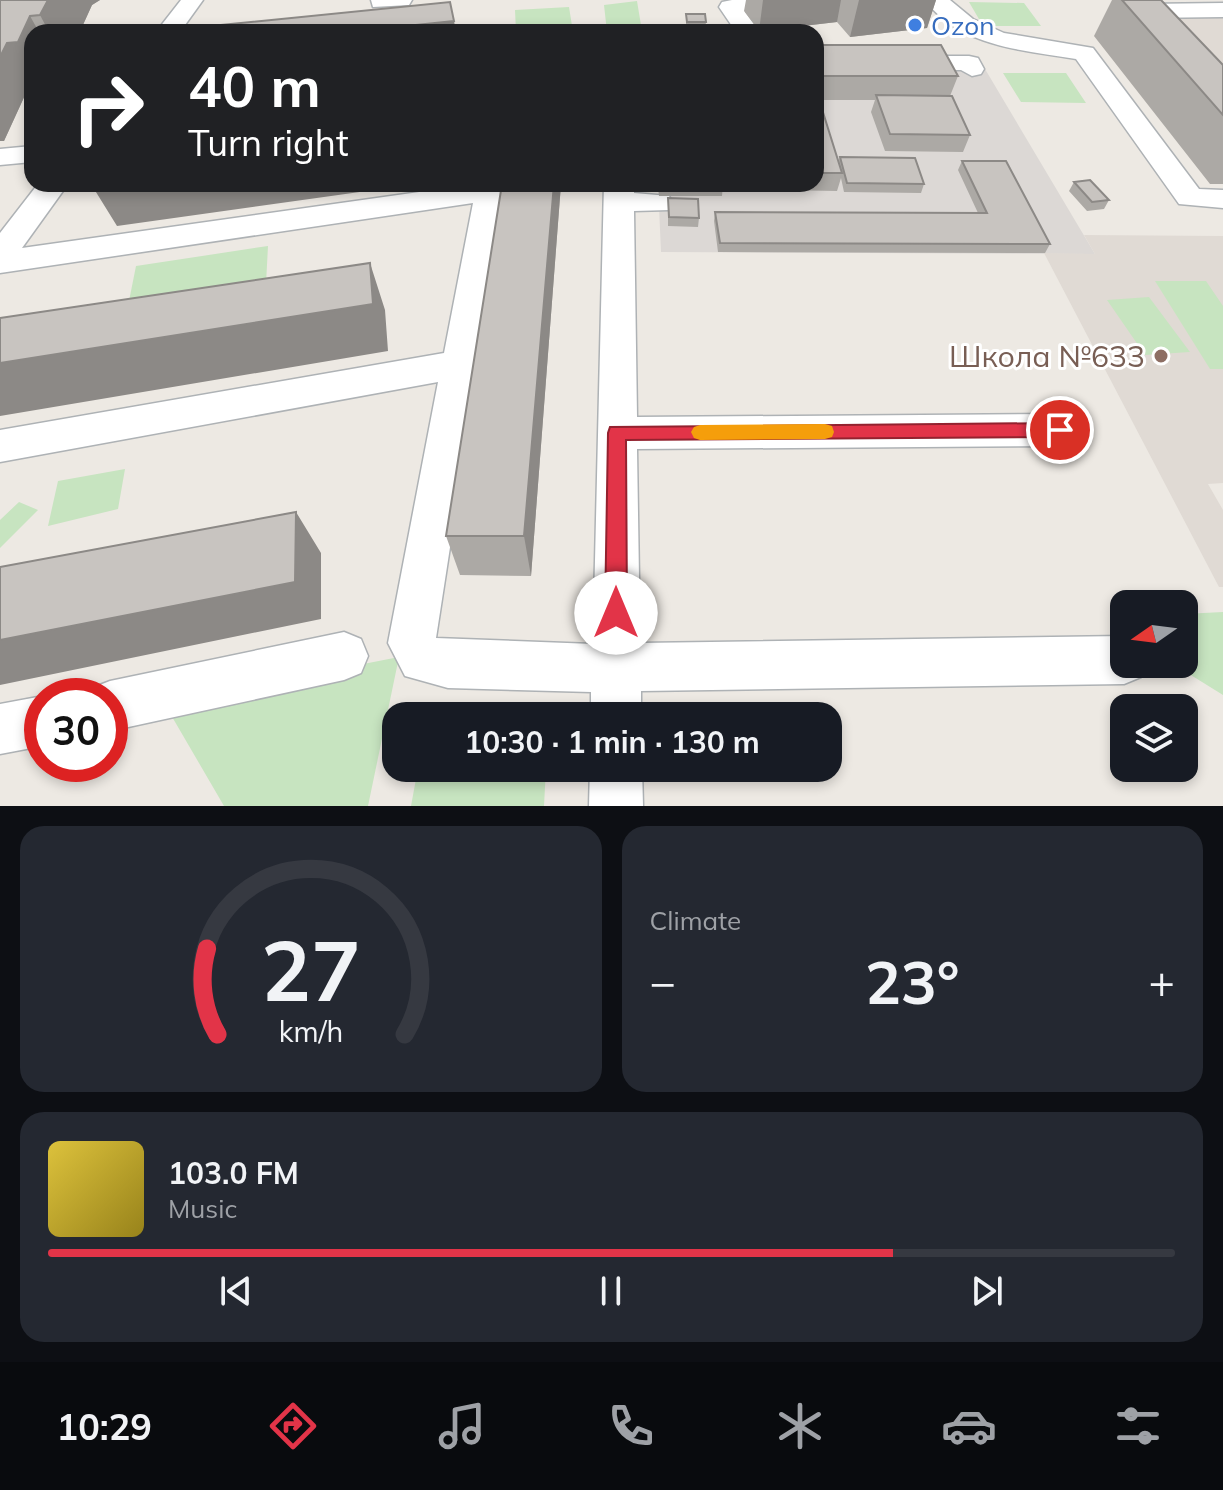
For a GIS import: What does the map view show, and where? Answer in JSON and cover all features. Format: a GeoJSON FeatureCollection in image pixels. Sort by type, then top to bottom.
{"type":"FeatureCollection","features":[{"type":"Feature","properties":{"kind":"street"},"geometry":{"type":"LineString","coordinates":[[174,24],[192,0]]}},
{"type":"Feature","properties":{"kind":"street"},"geometry":{"type":"LineString","coordinates":[[742,24],[730,7],[787,0]]}},
{"type":"Feature","properties":{"kind":"street"},"geometry":{"type":"LineString","coordinates":[[936,0],[965,24],[998,39],[1084,53],[1190,198],[1223,199]]}},
{"type":"Feature","properties":{"kind":"street"},"geometry":{"type":"LineString","coordinates":[[1151,39],[1141,27],[1146,6],[1223,10]]}},
{"type":"Feature","properties":{"kind":"street"},"geometry":{"type":"LineString","coordinates":[[824,63],[969,63],[972,69]]}},
{"type":"Feature","properties":{"kind":"street"},"geometry":{"type":"LineString","coordinates":[[0,157],[24,155]]}},
{"type":"Feature","properties":{"kind":"street"},"geometry":{"type":"LineString","coordinates":[[0,255],[47,192]]}},
{"type":"Feature","properties":{"kind":"street"},"geometry":{"type":"LineString","coordinates":[[0,262],[457,192]]}},
{"type":"Feature","properties":{"kind":"street"},"geometry":{"type":"LineString","coordinates":[[489,192],[412,643],[422,659],[448,664],[616,668],[1110,660]]}},
{"type":"Feature","properties":{"kind":"street"},"geometry":{"type":"LineString","coordinates":[[616,702],[619,193],[658,203]]}},
{"type":"Feature","properties":{"kind":"street"},"geometry":{"type":"LineString","coordinates":[[0,446],[460,364]]}},
{"type":"Feature","properties":{"kind":"street"},"geometry":{"type":"LineString","coordinates":[[617,433],[1070,430]]}},
{"type":"Feature","properties":{"kind":"street"},"geometry":{"type":"LineString","coordinates":[[128,702],[344,656]]}},
{"type":"Feature","properties":{"kind":"street"},"geometry":{"type":"LineString","coordinates":[[0,729],[24,724]]}},
{"type":"Feature","properties":{"kind":"street"},"geometry":{"type":"LineString","coordinates":[[616,782],[616,806]]}},
{"type":"Feature","properties":{"kind":"shaded area"},"geometry":{"type":"Polygon","coordinates":[[[1157,15],[1223,15],[1223,89],[1157,15]]]}},
{"type":"Feature","properties":{"kind":"shaded area"},"geometry":{"type":"Polygon","coordinates":[[[824,69],[985,69],[1095,254],[661,252],[658,192],[824,192],[824,69]]]}},
{"type":"Feature","properties":{"kind":"shaded area","name":"Школа №633"},"geometry":{"type":"Polygon","coordinates":[[[1084,235],[1223,236],[1223,483],[1208,484],[1223,510],[1223,587],[1219,587],[1044,253],[1095,254],[1084,235]]]}},
{"type":"Feature","properties":{"kind":"green space"},"geometry":{"type":"Polygon","coordinates":[[[637,1],[641,24],[606,24],[604,5],[637,1]]]}},
{"type":"Feature","properties":{"kind":"green space"},"geometry":{"type":"Polygon","coordinates":[[[969,2],[1024,3],[1041,26],[983,26],[969,2]]]}},
{"type":"Feature","properties":{"kind":"green space"},"geometry":{"type":"Polygon","coordinates":[[[569,7],[572,24],[516,24],[515,10],[569,7]]]}},
{"type":"Feature","properties":{"kind":"green space"},"geometry":{"type":"Polygon","coordinates":[[[1003,73],[1066,73],[1086,103],[1021,102],[1003,73]]]}},
{"type":"Feature","properties":{"kind":"green space"},"geometry":{"type":"Polygon","coordinates":[[[268,246],[266,284],[128,306],[136,266],[268,246]]]}},
{"type":"Feature","properties":{"kind":"green space"},"geometry":{"type":"Polygon","coordinates":[[[1155,281],[1206,281],[1223,306],[1223,369],[1210,369],[1155,281]]]}},
{"type":"Feature","properties":{"kind":"green space"},"geometry":{"type":"Polygon","coordinates":[[[1149,297],[1190,352],[1145,355],[1107,300],[1149,297]]]}},
{"type":"Feature","properties":{"kind":"green space"},"geometry":{"type":"Polygon","coordinates":[[[125,469],[118,509],[48,526],[58,481],[125,469]]]}},
{"type":"Feature","properties":{"kind":"green space"},"geometry":{"type":"Polygon","coordinates":[[[19,502],[38,510],[0,548],[0,520],[19,502]]]}},
{"type":"Feature","properties":{"kind":"green space"},"geometry":{"type":"Polygon","coordinates":[[[1223,612],[1223,695],[1196,678],[1198,678],[1198,613],[1223,612]]]}},
{"type":"Feature","properties":{"kind":"green space"},"geometry":{"type":"Polygon","coordinates":[[[399,657],[390,702],[382,702],[382,739],[368,806],[224,806],[164,703],[399,657]]]}},
{"type":"Feature","properties":{"kind":"green space"},"geometry":{"type":"Polygon","coordinates":[[[415,782],[545,782],[544,806],[411,806],[415,782]]]}},
{"type":"Feature","properties":{"kind":"building"},"geometry":{"type":"Polygon","coordinates":[[[0,0],[48,0],[40,15],[30,16],[24,24],[18,42],[7,43],[0,57],[0,0]]]}},
{"type":"Feature","properties":{"kind":"building"},"geometry":{"type":"Polygon","coordinates":[[[1122,0],[1161,0],[1223,65],[1223,115],[1122,0]]]}},
{"type":"Feature","properties":{"kind":"building"},"geometry":{"type":"Polygon","coordinates":[[[450,2],[454,21],[425,24],[231,24],[450,2]]]}},
{"type":"Feature","properties":{"kind":"building"},"geometry":{"type":"Polygon","coordinates":[[[686,14],[705,14],[706,22],[687,22],[686,14]]]}},
{"type":"Feature","properties":{"kind":"building"},"geometry":{"type":"Polygon","coordinates":[[[824,45],[941,45],[958,76],[824,76],[824,45]]]}},
{"type":"Feature","properties":{"kind":"building"},"geometry":{"type":"Polygon","coordinates":[[[876,95],[952,96],[970,135],[890,134],[876,95]]]}},
{"type":"Feature","properties":{"kind":"building"},"geometry":{"type":"Polygon","coordinates":[[[824,116],[842,173],[824,173],[824,116]]]}},
{"type":"Feature","properties":{"kind":"building"},"geometry":{"type":"Polygon","coordinates":[[[840,157],[915,158],[924,184],[847,183],[840,157]]]}},
{"type":"Feature","properties":{"kind":"building"},"geometry":{"type":"Polygon","coordinates":[[[962,161],[1006,161],[1050,244],[720,243],[715,212],[987,213],[962,161]]]}},
{"type":"Feature","properties":{"kind":"building"},"geometry":{"type":"Polygon","coordinates":[[[1090,180],[1109,200],[1092,202],[1074,182],[1090,180]]]}},
{"type":"Feature","properties":{"kind":"building"},"geometry":{"type":"Polygon","coordinates":[[[501,192],[553,192],[524,536],[446,536],[501,192]]]}},
{"type":"Feature","properties":{"kind":"building"},"geometry":{"type":"Polygon","coordinates":[[[668,198],[698,199],[699,218],[669,217],[668,198]]]}},
{"type":"Feature","properties":{"kind":"building"},"geometry":{"type":"Polygon","coordinates":[[[370,263],[373,304],[0,363],[0,318],[370,263]]]}},
{"type":"Feature","properties":{"kind":"building"},"geometry":{"type":"Polygon","coordinates":[[[296,512],[295,582],[0,640],[0,567],[296,512]]]}},
{"type":"Feature","properties":{"kind":"slow traffic"},"geometry":{"type":"LineString","coordinates":[[700,432],[825,432]]}},
{"type":"Feature","properties":{"kind":"place","name":"Ozon"},"geometry":{"type":"Point","coordinates":[915,25]}},
{"type":"Feature","properties":{"kind":"place","name":"Школа №633"},"geometry":{"type":"Point","coordinates":[1161,356]}},
{"type":"Feature","properties":{"kind":"route"},"geometry":{"type":"LineString","coordinates":[[616,613],[617,433],[1060,430]]}}]}
